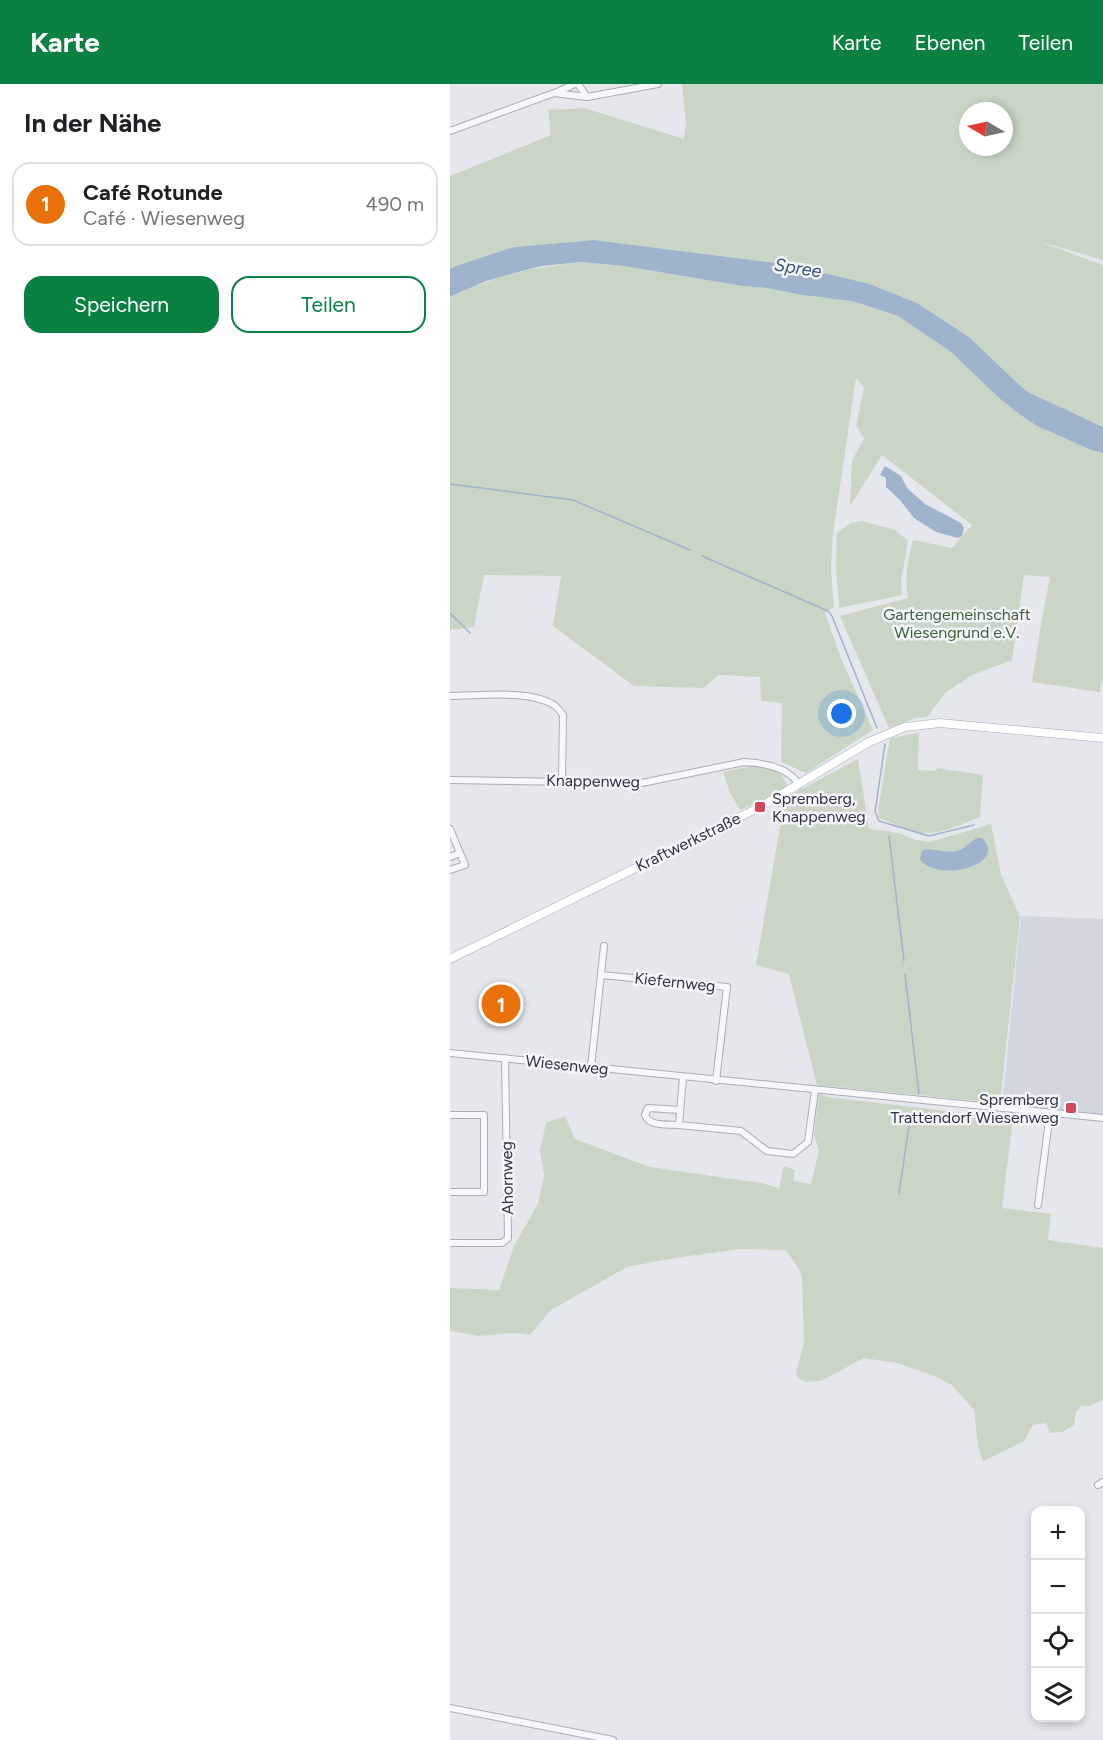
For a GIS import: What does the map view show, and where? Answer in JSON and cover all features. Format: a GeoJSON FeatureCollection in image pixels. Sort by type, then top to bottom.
{"type":"FeatureCollection","features":[{"type":"Feature","properties":{"kind":"main road","name":"Kraftwerkstraße"},"geometry":{"type":"LineString","coordinates":[[450,959],[751,812],[869,742],[904,727],[940,723],[1103,738]]}},
{"type":"Feature","properties":{"kind":"street"},"geometry":{"type":"LineString","coordinates":[[450,131],[576,84],[587,97]]}},
{"type":"Feature","properties":{"kind":"street"},"geometry":{"type":"LineString","coordinates":[[554,93],[587,97],[658,84]]}},
{"type":"Feature","properties":{"kind":"street"},"geometry":{"type":"LineString","coordinates":[[450,696],[522,695],[554,705],[563,715],[562,780]]}},
{"type":"Feature","properties":{"kind":"street","name":"Knappenweg"},"geometry":{"type":"LineString","coordinates":[[450,780],[642,783],[744,762],[756,762],[786,772],[795,778],[799,785]]}},
{"type":"Feature","properties":{"kind":"street"},"geometry":{"type":"LineString","coordinates":[[450,829],[465,864],[450,870]]}},
{"type":"Feature","properties":{"kind":"street"},"geometry":{"type":"LineString","coordinates":[[450,857],[460,853]]}},
{"type":"Feature","properties":{"kind":"street"},"geometry":{"type":"LineString","coordinates":[[591,1067],[604,946]]}},
{"type":"Feature","properties":{"kind":"street","name":"Kiefernweg"},"geometry":{"type":"LineString","coordinates":[[601,975],[727,987],[716,1081]]}},
{"type":"Feature","properties":{"kind":"street","name":"Wiesenweg"},"geometry":{"type":"LineString","coordinates":[[450,1053],[1103,1118]]}},
{"type":"Feature","properties":{"kind":"street","name":"Ahornweg"},"geometry":{"type":"LineString","coordinates":[[450,1243],[502,1243],[508,1238],[505,1058]]}},
{"type":"Feature","properties":{"kind":"street"},"geometry":{"type":"LineString","coordinates":[[679,1125],[683,1077]]}},
{"type":"Feature","properties":{"kind":"street"},"geometry":{"type":"LineString","coordinates":[[680,1110],[648,1108],[645,1115],[646,1120],[651,1123],[741,1131],[767,1150],[793,1154],[808,1142],[815,1090]]}},
{"type":"Feature","properties":{"kind":"street"},"geometry":{"type":"LineString","coordinates":[[1038,1205],[1050,1113]]}},
{"type":"Feature","properties":{"kind":"street"},"geometry":{"type":"LineString","coordinates":[[450,1115],[484,1115],[484,1192],[450,1192]]}},
{"type":"Feature","properties":{"kind":"street"},"geometry":{"type":"LineString","coordinates":[[450,1708],[613,1740]]}},
{"type":"Feature","properties":{"kind":"shaded area"},"geometry":{"type":"Polygon","coordinates":[[[1021,916],[1103,919],[1103,1116],[1002,1106],[1021,916]]]}},
{"type":"Feature","properties":{"kind":"green space"},"geometry":{"type":"Polygon","coordinates":[[[682,84],[1103,84],[1103,260],[1038,241],[1103,265],[1103,427],[1026,391],[969,337],[917,303],[870,284],[791,265],[594,240],[514,247],[450,269],[450,176],[551,135],[548,110],[584,108],[684,139],[686,125],[682,84]]]}},
{"type":"Feature","properties":{"kind":"green space","name":"Gartengemeinschaft Wiesengrund e.V."},"geometry":{"type":"Polygon","coordinates":[[[581,262],[624,266],[742,286],[852,301],[898,316],[951,352],[1019,414],[1037,426],[1103,453],[1103,675],[1100,692],[1032,682],[1050,577],[1024,575],[1012,660],[972,675],[945,693],[927,717],[916,718],[889,728],[840,616],[908,598],[908,562],[913,540],[952,548],[972,525],[882,455],[850,506],[852,461],[864,438],[856,426],[864,388],[856,378],[833,533],[831,568],[834,607],[825,613],[842,661],[873,730],[806,773],[781,762],[782,703],[761,701],[760,677],[718,675],[704,688],[634,686],[553,626],[561,576],[484,575],[474,627],[450,630],[450,297],[512,274],[581,262]]]}},
{"type":"Feature","properties":{"kind":"green space"},"geometry":{"type":"Polygon","coordinates":[[[862,521],[895,530],[908,541],[901,581],[902,595],[839,608],[836,567],[837,533],[851,523],[862,521]]]}},
{"type":"Feature","properties":{"kind":"green space"},"geometry":{"type":"Polygon","coordinates":[[[919,733],[918,770],[936,771],[937,768],[983,775],[980,817],[932,833],[910,831],[879,818],[878,811],[890,738],[919,733]]]}},
{"type":"Feature","properties":{"kind":"green space"},"geometry":{"type":"Polygon","coordinates":[[[858,759],[869,829],[899,833],[915,840],[930,842],[991,824],[1001,874],[1020,917],[1000,1103],[817,1085],[789,974],[756,965],[783,810],[781,800],[858,759]]]}},
{"type":"Feature","properties":{"kind":"green space"},"geometry":{"type":"Polygon","coordinates":[[[757,765],[779,771],[788,787],[740,810],[730,793],[723,772],[757,765]]]}},
{"type":"Feature","properties":{"kind":"green space"},"geometry":{"type":"Polygon","coordinates":[[[819,1094],[828,1097],[1013,1119],[1002,1208],[1051,1214],[1048,1240],[1103,1248],[1103,1400],[1089,1406],[1081,1406],[1076,1412],[1074,1425],[1062,1432],[1050,1433],[1046,1423],[1033,1425],[1024,1441],[983,1461],[978,1447],[974,1410],[952,1385],[937,1377],[897,1363],[864,1358],[821,1381],[806,1382],[798,1378],[796,1374],[804,1341],[802,1279],[800,1271],[786,1250],[741,1249],[627,1267],[551,1310],[530,1335],[513,1333],[479,1336],[450,1331],[450,1288],[499,1290],[514,1246],[538,1204],[544,1175],[540,1150],[546,1123],[565,1116],[575,1139],[650,1167],[761,1183],[779,1188],[784,1166],[795,1170],[793,1181],[811,1184],[819,1151],[814,1134],[819,1094]]]}},
{"type":"Feature","properties":{"kind":"water","name":"Spree"},"geometry":{"type":"Polygon","coordinates":[[[594,240],[791,265],[870,284],[917,303],[969,337],[1026,391],[1103,427],[1103,453],[1037,426],[999,398],[951,352],[898,316],[852,301],[742,286],[624,266],[581,262],[542,266],[518,272],[486,281],[450,297],[450,269],[456,266],[514,247],[594,240]]]}},
{"type":"Feature","properties":{"kind":"water"},"geometry":{"type":"Polygon","coordinates":[[[885,466],[901,476],[907,488],[925,504],[961,523],[964,528],[962,536],[958,538],[936,532],[914,518],[886,487],[886,478],[880,475],[885,466]]]}},
{"type":"Feature","properties":{"kind":"water"},"geometry":{"type":"Polygon","coordinates":[[[978,838],[982,838],[988,847],[987,855],[980,862],[969,867],[942,870],[930,867],[920,860],[922,850],[957,851],[978,838]]]}},
{"type":"Feature","properties":{"kind":"waterway"},"geometry":{"type":"LineString","coordinates":[[450,484],[573,500],[690,550]]}},
{"type":"Feature","properties":{"kind":"waterway"},"geometry":{"type":"LineString","coordinates":[[702,556],[828,611],[877,728]]}},
{"type":"Feature","properties":{"kind":"waterway"},"geometry":{"type":"LineString","coordinates":[[450,613],[470,633]]}},
{"type":"Feature","properties":{"kind":"waterway"},"geometry":{"type":"LineString","coordinates":[[885,744],[875,812],[879,821],[929,836],[974,825]]}},
{"type":"Feature","properties":{"kind":"waterway"},"geometry":{"type":"LineString","coordinates":[[889,836],[904,961]]}},
{"type":"Feature","properties":{"kind":"waterway"},"geometry":{"type":"LineString","coordinates":[[905,974],[919,1094]]}},
{"type":"Feature","properties":{"kind":"waterway"},"geometry":{"type":"LineString","coordinates":[[899,1193],[911,1113],[917,1113]]}},
{"type":"Feature","properties":{"kind":"place","name":"Spremberg, Knappenweg"},"geometry":{"type":"Point","coordinates":[760,807]}},
{"type":"Feature","properties":{"kind":"place","name":"Café Rotunde"},"geometry":{"type":"Point","coordinates":[501,1004]}},
{"type":"Feature","properties":{"kind":"place","name":"Spremberg Trattendorf Wiesenweg"},"geometry":{"type":"Point","coordinates":[1071,1108]}}]}
